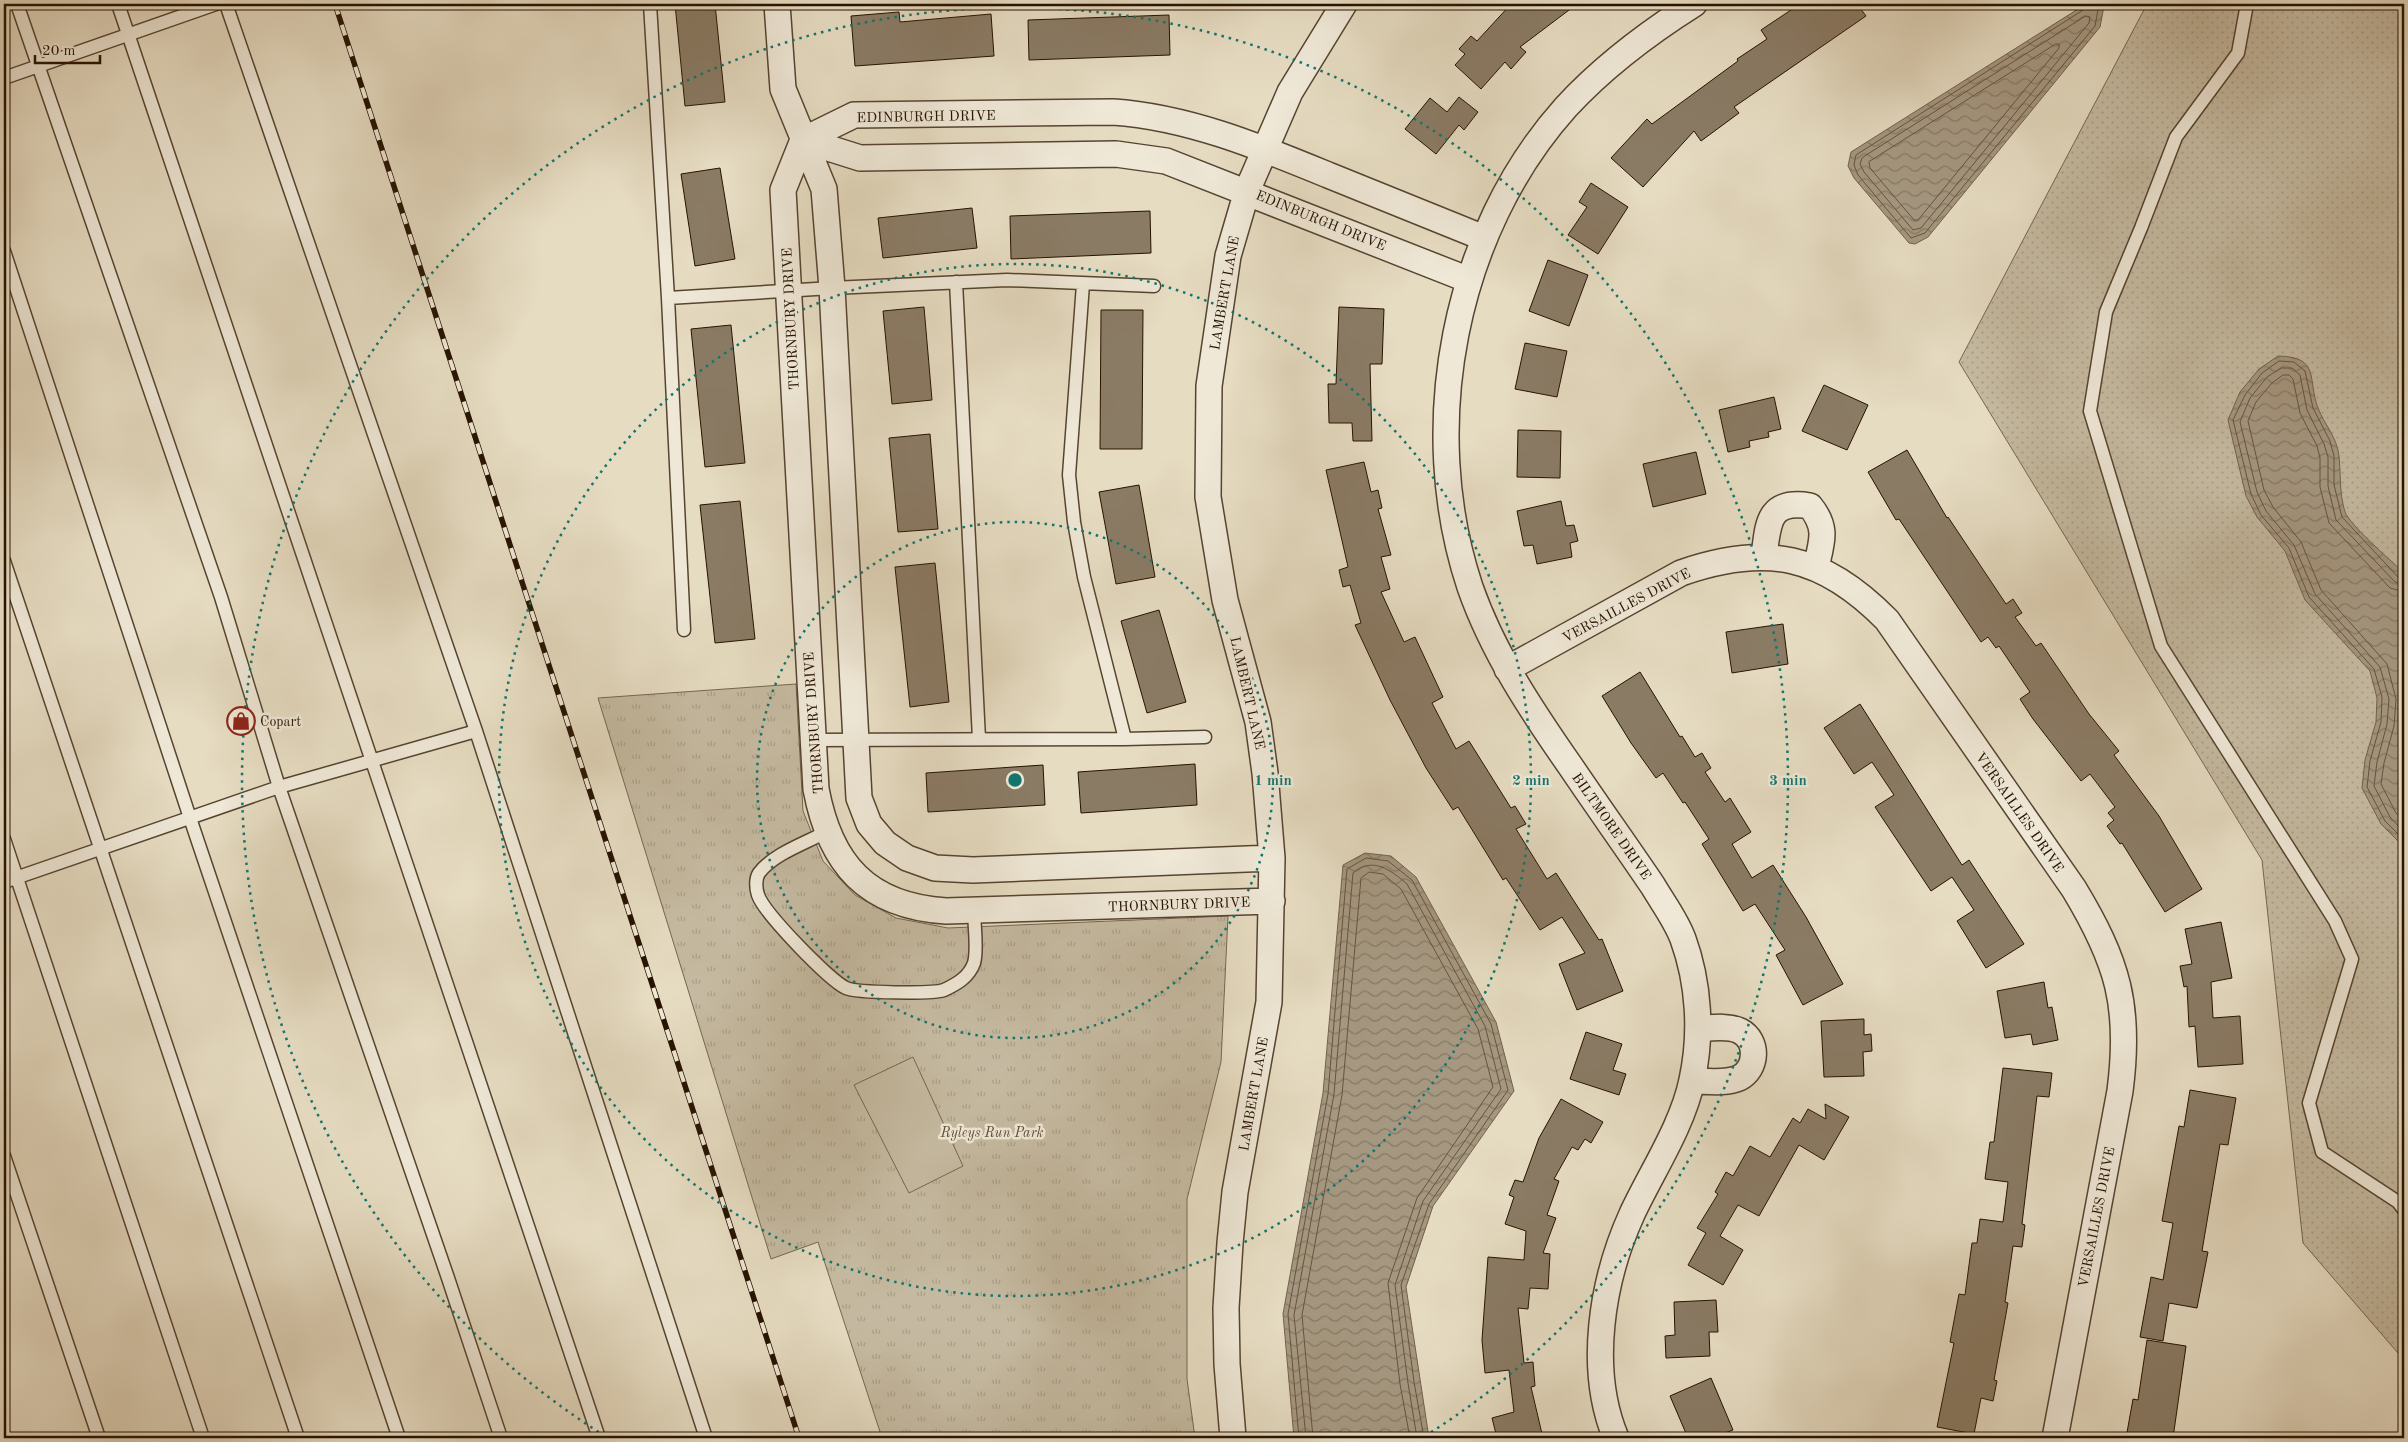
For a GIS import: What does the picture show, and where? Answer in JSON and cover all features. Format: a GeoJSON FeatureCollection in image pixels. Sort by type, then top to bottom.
{"type":"FeatureCollection","features":[{"type":"Feature","properties":{"kind":"street"},"geometry":{"type":"LineString","coordinates":[[777,4],[783,89],[824,189],[832,288],[859,798],[868,824],[885,843],[907,858],[935,868],[973,870],[1272,858]]}},
{"type":"Feature","properties":{"kind":"street","name":"LAMBERT LANE"},"geometry":{"type":"LineString","coordinates":[[1233,1438],[1227,1364],[1226,1308],[1230,1243],[1236,1192],[1269,1002],[1272,858],[1265,773],[1258,722],[1225,600],[1208,497],[1209,386],[1228,256],[1247,191],[1290,92],[1344,4]]}},
{"type":"Feature","properties":{"kind":"street","name":"BILTMORE DRIVE"},"geometry":{"type":"LineString","coordinates":[[1616,1438],[1605,1398],[1600,1357],[1602,1318],[1608,1283],[1617,1252],[1632,1214],[1666,1147],[1692,1081],[1698,1028],[1697,998],[1682,938],[1669,913],[1654,886],[1530,708],[1507,669],[1471,588],[1458,542],[1450,496],[1446,406],[1451,365],[1469,280],[1484,238],[1507,193],[1533,150],[1566,108],[1633,46],[1694,4]]}},
{"type":"Feature","properties":{"kind":"street","name":"EDINBURGH DRIVE"},"geometry":{"type":"LineString","coordinates":[[804,140],[854,116],[1113,112],[1167,119],[1264,149],[1484,238]]}},
{"type":"Feature","properties":{"kind":"street","name":"EDINBURGH DRIVE"},"geometry":{"type":"LineString","coordinates":[[804,140],[860,158],[1116,154],[1166,160],[1469,280]]}},
{"type":"Feature","properties":{"kind":"street","name":"THORNBURY DRIVE"},"geometry":{"type":"LineString","coordinates":[[804,140],[783,190],[816,789],[826,832],[838,853],[875,892],[921,910],[1272,901]]}},
{"type":"Feature","properties":{"kind":"street"},"geometry":{"type":"LineString","coordinates":[[1764,556],[1768,523],[1774,512],[1783,506],[1796,503],[1810,506],[1821,524],[1823,538],[1816,567]]}},
{"type":"Feature","properties":{"kind":"street","name":"VERSAILLES DRIVE"},"geometry":{"type":"LineString","coordinates":[[1507,669],[1681,573],[1711,562],[1764,556],[1816,567],[1842,580],[1865,597],[1887,620],[2074,889],[2109,954],[2119,986],[2124,1058],[2120,1091],[2055,1438]]}},
{"type":"Feature","properties":{"kind":"street"},"geometry":{"type":"LineString","coordinates":[[1692,1081],[1738,1078],[1749,1071],[1753,1063],[1754,1053],[1750,1039],[1740,1031],[1729,1028],[1698,1028]]}},
{"type":"Feature","properties":{"kind":"lane"},"geometry":{"type":"LineString","coordinates":[[17,4],[221,597],[279,787],[501,1438]]}},
{"type":"Feature","properties":{"kind":"lane"},"geometry":{"type":"LineString","coordinates":[[118,4],[373,761],[598,1438]]}},
{"type":"Feature","properties":{"kind":"lane"},"geometry":{"type":"LineString","coordinates":[[4,78],[216,4]]}},
{"type":"Feature","properties":{"kind":"lane"},"geometry":{"type":"LineString","coordinates":[[226,4],[476,731],[706,1438]]}},
{"type":"Feature","properties":{"kind":"lane"},"geometry":{"type":"LineString","coordinates":[[650,4],[668,298],[684,630]]}},
{"type":"Feature","properties":{"kind":"lane"},"geometry":{"type":"LineString","coordinates":[[2247,4],[2238,52],[2176,138],[2106,312],[2090,410],[2161,646],[2335,921],[2352,959],[2309,1103],[2322,1152],[2398,1202],[2404,1210]]}},
{"type":"Feature","properties":{"kind":"lane"},"geometry":{"type":"LineString","coordinates":[[4,251],[190,818],[399,1438]]}},
{"type":"Feature","properties":{"kind":"lane"},"geometry":{"type":"LineString","coordinates":[[668,298],[1007,280],[1154,286]]}},
{"type":"Feature","properties":{"kind":"lane"},"geometry":{"type":"LineString","coordinates":[[956,282],[979,739]]}},
{"type":"Feature","properties":{"kind":"lane"},"geometry":{"type":"LineString","coordinates":[[1083,284],[1069,475],[1074,522],[1084,577],[1125,739]]}},
{"type":"Feature","properties":{"kind":"lane"},"geometry":{"type":"LineString","coordinates":[[4,561],[298,1438]]}},
{"type":"Feature","properties":{"kind":"lane"},"geometry":{"type":"LineString","coordinates":[[4,882],[279,787],[476,731]]}},
{"type":"Feature","properties":{"kind":"lane"},"geometry":{"type":"LineString","coordinates":[[814,740],[1205,737]]}},
{"type":"Feature","properties":{"kind":"lane"},"geometry":{"type":"LineString","coordinates":[[826,832],[775,859],[759,874],[756,883],[759,896],[769,912],[832,979],[848,989],[864,992],[942,991],[966,978],[974,962],[974,910]]}},
{"type":"Feature","properties":{"kind":"lane"},"geometry":{"type":"LineString","coordinates":[[4,839],[203,1438]]}},
{"type":"Feature","properties":{"kind":"lane"},"geometry":{"type":"LineString","coordinates":[[4,1156],[99,1438]]}},
{"type":"Feature","properties":{"kind":"green space"},"geometry":{"type":"Polygon","coordinates":[[[2147,4],[2404,4],[2404,1360],[2303,1243],[2262,860],[1959,362],[2147,4]]]}},
{"type":"Feature","properties":{"kind":"green space","name":"Ryleys Run Park"},"geometry":{"type":"Polygon","coordinates":[[[796,684],[803,811],[823,861],[855,895],[896,918],[948,928],[1228,916],[1221,1062],[1187,1199],[1187,1379],[1195,1438],[882,1438],[818,1242],[771,1259],[598,698],[796,684]]]}},
{"type":"Feature","properties":{"kind":"green space"},"geometry":{"type":"Polygon","coordinates":[[[913,1057],[963,1166],[909,1193],[854,1085],[913,1057]]]}},
{"type":"Feature","properties":{"kind":"water"},"geometry":{"type":"Polygon","coordinates":[[[2086,4],[2102,4],[2104,6],[2100,27],[1928,237],[1915,244],[1909,243],[1854,178],[1848,166],[1851,152],[2086,4]]]}},
{"type":"Feature","properties":{"kind":"water"},"geometry":{"type":"Polygon","coordinates":[[[2278,356],[2292,357],[2301,360],[2307,365],[2318,408],[2338,449],[2341,491],[2345,512],[2362,533],[2401,570],[2404,579],[2404,847],[2381,824],[2362,788],[2365,760],[2376,722],[2377,698],[2370,671],[2305,600],[2285,551],[2257,517],[2246,496],[2228,420],[2240,392],[2259,369],[2278,356]]]}},
{"type":"Feature","properties":{"kind":"water"},"geometry":{"type":"Polygon","coordinates":[[[1365,853],[1391,856],[1416,877],[1496,1022],[1514,1091],[1433,1206],[1406,1287],[1429,1438],[1294,1438],[1283,1314],[1323,1093],[1343,865],[1365,853]]]}},
{"type":"Feature","properties":{"kind":"building"},"geometry":{"type":"Polygon","coordinates":[[[675,4],[715,4],[725,102],[685,106],[675,4]]]}},
{"type":"Feature","properties":{"kind":"building"},"geometry":{"type":"Polygon","coordinates":[[[1511,4],[1577,4],[1520,47],[1526,52],[1511,69],[1505,62],[1481,89],[1455,65],[1465,54],[1459,49],[1471,36],[1477,41],[1511,4]]]}},
{"type":"Feature","properties":{"kind":"building"},"geometry":{"type":"Polygon","coordinates":[[[1800,4],[1857,4],[1866,16],[1734,107],[1739,113],[1701,141],[1694,131],[1643,187],[1611,158],[1647,119],[1652,124],[1738,61],[1737,59],[1767,39],[1761,30],[1800,4]]]}},
{"type":"Feature","properties":{"kind":"building"},"geometry":{"type":"Polygon","coordinates":[[[899,12],[900,22],[991,14],[994,56],[855,66],[851,16],[899,12]]]}},
{"type":"Feature","properties":{"kind":"building"},"geometry":{"type":"Polygon","coordinates":[[[1169,15],[1170,55],[1029,60],[1028,20],[1169,15]]]}},
{"type":"Feature","properties":{"kind":"building"},"geometry":{"type":"Polygon","coordinates":[[[1459,97],[1478,112],[1464,130],[1459,125],[1436,154],[1405,129],[1430,98],[1447,112],[1459,97]]]}},
{"type":"Feature","properties":{"kind":"building"},"geometry":{"type":"Polygon","coordinates":[[[720,168],[735,259],[695,266],[681,174],[720,168]]]}},
{"type":"Feature","properties":{"kind":"building"},"geometry":{"type":"Polygon","coordinates":[[[1591,183],[1628,207],[1598,254],[1568,235],[1587,207],[1579,202],[1591,183]]]}},
{"type":"Feature","properties":{"kind":"building"},"geometry":{"type":"Polygon","coordinates":[[[972,208],[977,248],[883,258],[878,218],[972,208]]]}},
{"type":"Feature","properties":{"kind":"building"},"geometry":{"type":"Polygon","coordinates":[[[1150,211],[1151,253],[1011,259],[1010,216],[1150,211]]]}},
{"type":"Feature","properties":{"kind":"building"},"geometry":{"type":"Polygon","coordinates":[[[1548,260],[1588,275],[1569,326],[1529,311],[1548,260]]]}},
{"type":"Feature","properties":{"kind":"building"},"geometry":{"type":"Polygon","coordinates":[[[924,307],[932,400],[892,404],[883,311],[924,307]]]}},
{"type":"Feature","properties":{"kind":"building"},"geometry":{"type":"Polygon","coordinates":[[[1339,307],[1384,309],[1382,364],[1370,364],[1372,441],[1353,441],[1352,423],[1329,423],[1328,384],[1336,384],[1339,307]]]}},
{"type":"Feature","properties":{"kind":"building"},"geometry":{"type":"Polygon","coordinates":[[[1101,310],[1143,310],[1142,449],[1100,449],[1101,310]]]}},
{"type":"Feature","properties":{"kind":"building"},"geometry":{"type":"Polygon","coordinates":[[[731,325],[745,463],[705,467],[691,329],[731,325]]]}},
{"type":"Feature","properties":{"kind":"building"},"geometry":{"type":"Polygon","coordinates":[[[1525,343],[1567,351],[1557,397],[1515,389],[1525,343]]]}},
{"type":"Feature","properties":{"kind":"building"},"geometry":{"type":"Polygon","coordinates":[[[1824,385],[1868,405],[1847,450],[1802,431],[1824,385]]]}},
{"type":"Feature","properties":{"kind":"building"},"geometry":{"type":"Polygon","coordinates":[[[1774,397],[1781,429],[1768,432],[1769,437],[1749,441],[1750,447],[1728,452],[1719,410],[1774,397]]]}},
{"type":"Feature","properties":{"kind":"building"},"geometry":{"type":"Polygon","coordinates":[[[1518,430],[1561,431],[1560,478],[1517,477],[1518,430]]]}},
{"type":"Feature","properties":{"kind":"building"},"geometry":{"type":"Polygon","coordinates":[[[930,434],[938,529],[898,532],[889,438],[930,434]]]}},
{"type":"Feature","properties":{"kind":"building"},"geometry":{"type":"Polygon","coordinates":[[[1907,450],[1947,518],[2006,604],[2013,599],[2022,613],[2015,617],[2036,646],[2041,643],[2089,714],[2119,751],[2114,755],[2159,816],[2202,889],[2165,912],[2122,843],[2120,844],[2107,826],[2114,820],[2108,813],[2115,807],[2090,774],[2081,781],[2033,719],[2020,699],[2030,692],[1999,646],[1996,648],[1988,637],[1981,642],[1899,519],[1896,520],[1868,472],[1907,450]]]}},
{"type":"Feature","properties":{"kind":"building"},"geometry":{"type":"Polygon","coordinates":[[[1696,452],[1706,494],[1653,507],[1643,464],[1696,452]]]}},
{"type":"Feature","properties":{"kind":"building"},"geometry":{"type":"Polygon","coordinates":[[[1364,462],[1371,492],[1378,490],[1382,508],[1378,509],[1391,555],[1381,557],[1390,589],[1381,592],[1404,642],[1415,637],[1443,697],[1432,703],[1456,749],[1469,741],[1511,808],[1515,806],[1526,824],[1516,829],[1547,879],[1556,873],[1599,940],[1602,939],[1623,991],[1577,1010],[1559,964],[1585,953],[1562,917],[1540,930],[1506,878],[1503,880],[1458,807],[1453,810],[1426,768],[1390,700],[1355,625],[1361,623],[1350,585],[1343,587],[1339,570],[1348,567],[1326,470],[1364,462]]]}},
{"type":"Feature","properties":{"kind":"building"},"geometry":{"type":"Polygon","coordinates":[[[1139,485],[1155,577],[1116,584],[1099,492],[1139,485]]]}},
{"type":"Feature","properties":{"kind":"building"},"geometry":{"type":"Polygon","coordinates":[[[740,501],[755,639],[715,643],[700,505],[740,501]]]}},
{"type":"Feature","properties":{"kind":"building"},"geometry":{"type":"Polygon","coordinates":[[[1561,501],[1566,526],[1574,525],[1578,541],[1570,543],[1572,557],[1537,564],[1533,545],[1524,546],[1517,511],[1561,501]]]}},
{"type":"Feature","properties":{"kind":"building"},"geometry":{"type":"Polygon","coordinates":[[[935,563],[949,702],[910,707],[895,567],[935,563]]]}},
{"type":"Feature","properties":{"kind":"building"},"geometry":{"type":"Polygon","coordinates":[[[1159,610],[1186,702],[1147,713],[1121,621],[1159,610]]]}},
{"type":"Feature","properties":{"kind":"building"},"geometry":{"type":"Polygon","coordinates":[[[1783,624],[1788,664],[1732,673],[1726,632],[1783,624]]]}},
{"type":"Feature","properties":{"kind":"building"},"geometry":{"type":"Polygon","coordinates":[[[1640,672],[1680,737],[1682,736],[1695,757],[1702,753],[1711,768],[1705,772],[1725,802],[1730,798],[1751,832],[1732,844],[1752,878],[1773,865],[1806,917],[1843,984],[1803,1005],[1776,955],[1785,950],[1755,904],[1743,911],[1702,844],[1709,839],[1685,802],[1683,803],[1663,773],[1656,778],[1631,743],[1602,696],[1640,672]]]}},
{"type":"Feature","properties":{"kind":"building"},"geometry":{"type":"Polygon","coordinates":[[[1860,704],[1962,865],[1969,860],[2024,944],[1986,968],[1957,921],[1974,910],[1952,877],[1931,891],[1875,807],[1894,795],[1872,762],[1854,774],[1824,728],[1860,704]]]}},
{"type":"Feature","properties":{"kind":"building"},"geometry":{"type":"Polygon","coordinates":[[[1195,764],[1197,805],[1081,813],[1078,772],[1195,764]]]}},
{"type":"Feature","properties":{"kind":"building"},"geometry":{"type":"Polygon","coordinates":[[[1043,765],[1045,805],[928,812],[926,773],[1043,765]]]}},
{"type":"Feature","properties":{"kind":"building"},"geometry":{"type":"Polygon","coordinates":[[[2221,922],[2232,978],[2211,982],[2213,1018],[2240,1016],[2243,1064],[2198,1067],[2195,1026],[2189,1027],[2187,986],[2184,987],[2180,966],[2192,964],[2185,929],[2221,922]]]}},
{"type":"Feature","properties":{"kind":"building"},"geometry":{"type":"Polygon","coordinates":[[[2044,982],[2048,1008],[2052,1007],[2058,1040],[2033,1045],[2031,1034],[2005,1038],[1997,991],[2044,982]]]}},
{"type":"Feature","properties":{"kind":"building"},"geometry":{"type":"Polygon","coordinates":[[[1864,1019],[1864,1035],[1871,1034],[1872,1051],[1863,1052],[1864,1076],[1824,1077],[1821,1021],[1864,1019]]]}},
{"type":"Feature","properties":{"kind":"building"},"geometry":{"type":"Polygon","coordinates":[[[1586,1032],[1622,1044],[1613,1070],[1626,1074],[1619,1095],[1570,1079],[1586,1032]]]}},
{"type":"Feature","properties":{"kind":"building"},"geometry":{"type":"Polygon","coordinates":[[[2003,1068],[2052,1073],[2049,1097],[2037,1096],[2022,1224],[2025,1225],[2022,1247],[2013,1246],[2005,1302],[2008,1303],[1994,1380],[1997,1381],[1993,1401],[1981,1398],[1974,1434],[1937,1427],[1954,1343],[1950,1342],[1959,1294],[1965,1295],[1972,1243],[1977,1243],[1980,1219],[2003,1222],[2008,1182],[1985,1179],[1990,1142],[1994,1142],[2003,1068]]]}},
{"type":"Feature","properties":{"kind":"building"},"geometry":{"type":"Polygon","coordinates":[[[2190,1090],[2236,1098],[2228,1145],[2220,1144],[2202,1251],[2208,1252],[2197,1308],[2169,1303],[2163,1341],[2140,1337],[2151,1277],[2163,1280],[2173,1223],[2162,1221],[2179,1126],[2184,1127],[2190,1090]]]}},
{"type":"Feature","properties":{"kind":"building"},"geometry":{"type":"Polygon","coordinates":[[[1561,1099],[1603,1122],[1591,1143],[1585,1139],[1578,1150],[1572,1147],[1554,1179],[1559,1181],[1547,1215],[1556,1218],[1543,1253],[1550,1254],[1548,1289],[1530,1288],[1528,1309],[1518,1308],[1524,1363],[1533,1362],[1535,1386],[1531,1387],[1543,1438],[1497,1438],[1492,1418],[1514,1412],[1509,1370],[1485,1373],[1482,1340],[1488,1257],[1524,1260],[1526,1231],[1505,1224],[1514,1197],[1509,1195],[1515,1180],[1523,1182],[1539,1138],[1561,1099]]]}},
{"type":"Feature","properties":{"kind":"building"},"geometry":{"type":"Polygon","coordinates":[[[1825,1104],[1849,1117],[1824,1160],[1799,1145],[1759,1216],[1738,1205],[1720,1236],[1743,1250],[1723,1285],[1688,1265],[1706,1233],[1697,1228],[1718,1194],[1715,1192],[1726,1172],[1733,1176],[1750,1146],[1770,1157],[1793,1118],[1800,1123],[1808,1109],[1826,1119],[1825,1104]]]}},
{"type":"Feature","properties":{"kind":"building"},"geometry":{"type":"Polygon","coordinates":[[[1716,1300],[1718,1332],[1709,1332],[1710,1356],[1666,1358],[1665,1336],[1675,1335],[1674,1302],[1716,1300]]]}},
{"type":"Feature","properties":{"kind":"building"},"geometry":{"type":"Polygon","coordinates":[[[2147,1340],[2186,1346],[2173,1438],[2126,1438],[2133,1399],[2138,1400],[2147,1340]]]}},
{"type":"Feature","properties":{"kind":"building"},"geometry":{"type":"Polygon","coordinates":[[[1711,1378],[1733,1430],[1712,1438],[1688,1438],[1670,1396],[1711,1378]]]}},
{"type":"Feature","properties":{"kind":"railway"},"geometry":{"type":"LineString","coordinates":[[335,4],[799,1438]]}},
{"type":"Feature","properties":{"kind":"place","name":"Copart"},"geometry":{"type":"Point","coordinates":[241,721]}}]}
